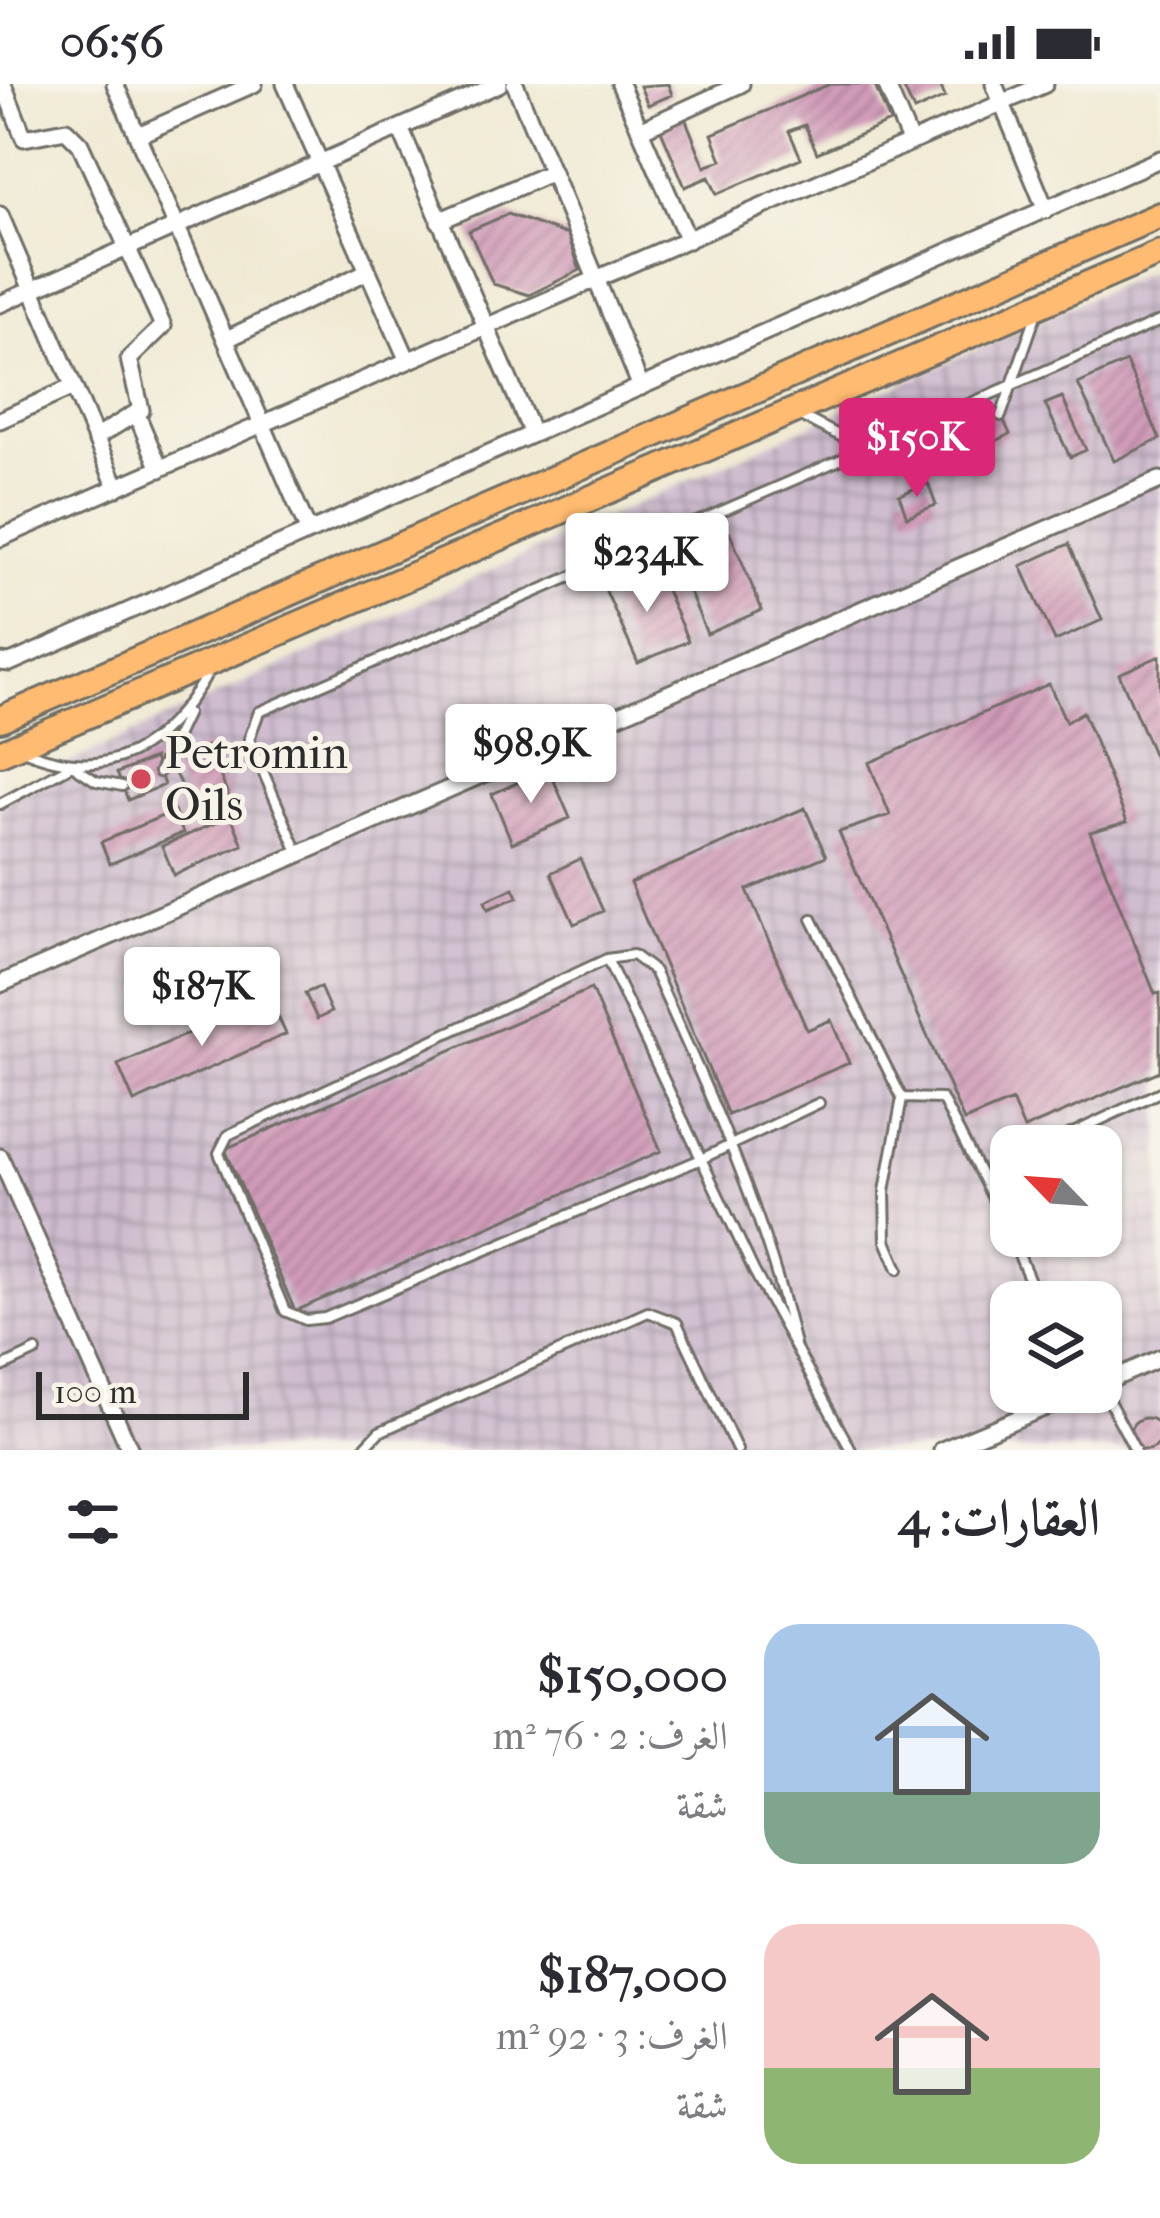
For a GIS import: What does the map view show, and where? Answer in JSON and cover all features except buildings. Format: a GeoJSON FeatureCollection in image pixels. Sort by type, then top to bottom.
{"type":"FeatureCollection","features":[{"type":"Feature","properties":{"kind":"highway"},"geometry":{"type":"LineString","coordinates":[[0,718],[1160,215]]}},
{"type":"Feature","properties":{"kind":"highway"},"geometry":{"type":"LineString","coordinates":[[7,750],[1160,253]]}},
{"type":"Feature","properties":{"kind":"street"},"geometry":{"type":"LineString","coordinates":[[3,84],[24,138],[60,130],[74,134],[163,326],[162,333],[129,359],[142,401],[137,415],[95,438]]}},
{"type":"Feature","properties":{"kind":"street"},"geometry":{"type":"LineString","coordinates":[[116,84],[308,530]]}},
{"type":"Feature","properties":{"kind":"street"},"geometry":{"type":"LineString","coordinates":[[138,135],[254,84]]}},
{"type":"Feature","properties":{"kind":"street"},"geometry":{"type":"LineString","coordinates":[[285,84],[408,361]]}},
{"type":"Feature","properties":{"kind":"street"},"geometry":{"type":"LineString","coordinates":[[446,84],[455,103]]}},
{"type":"Feature","properties":{"kind":"street"},"geometry":{"type":"LineString","coordinates":[[0,304],[499,84]]}},
{"type":"Feature","properties":{"kind":"street"},"geometry":{"type":"LineString","coordinates":[[514,84],[641,386]]}},
{"type":"Feature","properties":{"kind":"street"},"geometry":{"type":"LineString","coordinates":[[620,84],[688,240]]}},
{"type":"Feature","properties":{"kind":"street"},"geometry":{"type":"LineString","coordinates":[[640,130],[741,84]]}},
{"type":"Feature","properties":{"kind":"street"},"geometry":{"type":"LineString","coordinates":[[886,84],[909,140]]}},
{"type":"Feature","properties":{"kind":"street"},"geometry":{"type":"LineString","coordinates":[[994,84],[1046,210]]}},
{"type":"Feature","properties":{"kind":"street"},"geometry":{"type":"LineString","coordinates":[[0,538],[1045,84]]}},
{"type":"Feature","properties":{"kind":"street"},"geometry":{"type":"LineString","coordinates":[[400,128],[532,433]]}},
{"type":"Feature","properties":{"kind":"street"},"geometry":{"type":"LineString","coordinates":[[0,662],[10,663],[1160,159]]}},
{"type":"Feature","properties":{"kind":"street"},"geometry":{"type":"LineString","coordinates":[[439,221],[552,172]]}},
{"type":"Feature","properties":{"kind":"street"},"geometry":{"type":"LineString","coordinates":[[0,215],[117,488]]}},
{"type":"Feature","properties":{"kind":"street"},"geometry":{"type":"LineString","coordinates":[[227,339],[366,272]]}},
{"type":"Feature","properties":{"kind":"street"},"geometry":{"type":"LineString","coordinates":[[0,420],[74,387]]}},
{"type":"Feature","properties":{"kind":"street"},"geometry":{"type":"LineString","coordinates":[[137,415],[160,469]]}},
{"type":"Feature","properties":{"kind":"street"},"geometry":{"type":"LineString","coordinates":[[0,984],[1160,480]]}},
{"type":"Feature","properties":{"kind":"street"},"geometry":{"type":"LineString","coordinates":[[0,1156],[130,1450]]}},
{"type":"Feature","properties":{"kind":"street"},"geometry":{"type":"LineString","coordinates":[[1122,1375],[1160,1358]]}},
{"type":"Feature","properties":{"kind":"street"},"geometry":{"type":"LineString","coordinates":[[942,1450],[1030,1413]]}},
{"type":"Feature","properties":{"kind":"lane"},"geometry":{"type":"LineString","coordinates":[[1001,416],[1038,306]]}},
{"type":"Feature","properties":{"kind":"lane"},"geometry":{"type":"LineString","coordinates":[[298,852],[249,739],[260,712],[1160,321]]}},
{"type":"Feature","properties":{"kind":"lane"},"geometry":{"type":"LineString","coordinates":[[791,412],[870,448],[911,458],[932,448]]}},
{"type":"Feature","properties":{"kind":"lane"},"geometry":{"type":"LineString","coordinates":[[951,439],[982,424]]}},
{"type":"Feature","properties":{"kind":"lane"},"geometry":{"type":"LineString","coordinates":[[159,772],[213,664]]}},
{"type":"Feature","properties":{"kind":"lane"},"geometry":{"type":"LineString","coordinates":[[0,804],[72,766],[152,744],[168,733],[193,699]]}},
{"type":"Feature","properties":{"kind":"lane"},"geometry":{"type":"LineString","coordinates":[[7,750],[72,766],[96,781],[122,786]]}},
{"type":"Feature","properties":{"kind":"lane"},"geometry":{"type":"LineString","coordinates":[[812,920],[902,1098],[885,1192],[886,1241],[898,1269]]}},
{"type":"Feature","properties":{"kind":"lane"},"geometry":{"type":"LineString","coordinates":[[795,1345],[776,1262],[732,1142],[654,971],[633,955],[607,959],[220,1143],[220,1164],[285,1311],[307,1320],[325,1318],[699,1160],[732,1142],[819,1103]]}},
{"type":"Feature","properties":{"kind":"lane"},"geometry":{"type":"LineString","coordinates":[[607,959],[699,1160],[850,1450]]}},
{"type":"Feature","properties":{"kind":"lane"},"geometry":{"type":"LineString","coordinates":[[1090,1125],[1160,1092]]}},
{"type":"Feature","properties":{"kind":"lane"},"geometry":{"type":"LineString","coordinates":[[902,1098],[942,1099],[990,1193]]}},
{"type":"Feature","properties":{"kind":"lane"},"geometry":{"type":"LineString","coordinates":[[362,1450],[379,1432],[648,1312],[677,1323],[737,1450]]}},
{"type":"Feature","properties":{"kind":"lane"},"geometry":{"type":"LineString","coordinates":[[0,1368],[36,1351]]}},
{"type":"Feature","properties":{"kind":"lane"},"geometry":{"type":"LineString","coordinates":[[1116,1413],[1135,1450]]}},
{"type":"Feature","properties":{"kind":"shaded area"},"geometry":{"type":"Polygon","coordinates":[[[1160,266],[1160,1450],[0,1450],[0,794],[1160,266]]]}},
{"type":"Feature","properties":{"kind":"place","name":"Petromin Oils"},"geometry":{"type":"Point","coordinates":[141,779]}}]}
